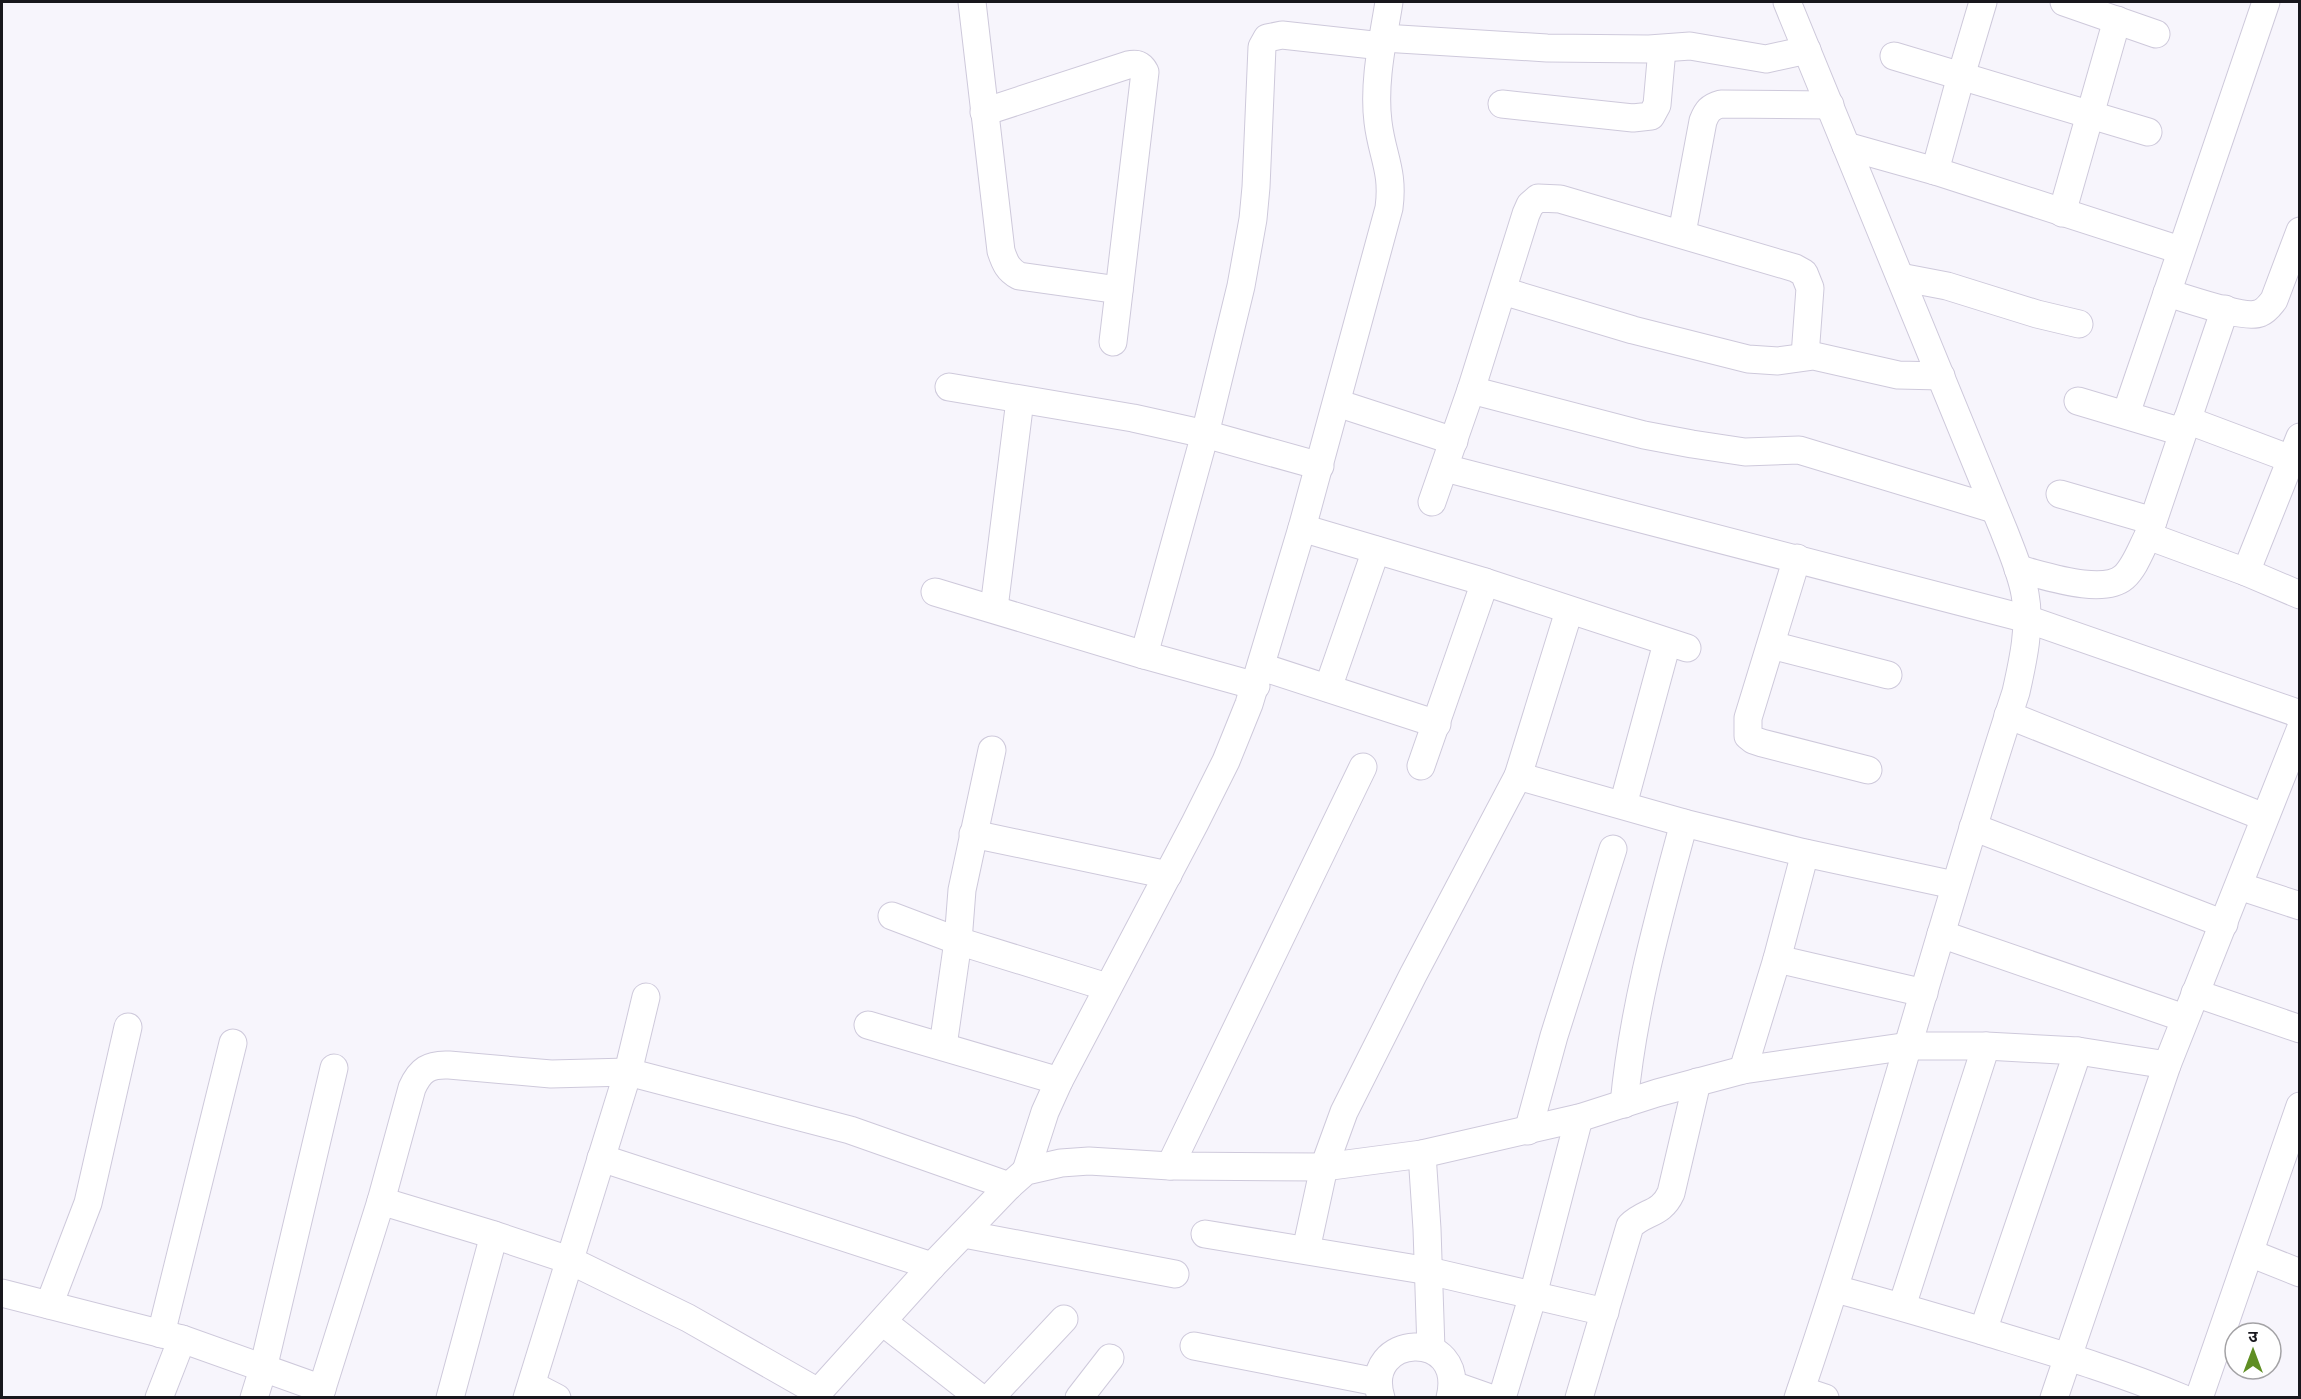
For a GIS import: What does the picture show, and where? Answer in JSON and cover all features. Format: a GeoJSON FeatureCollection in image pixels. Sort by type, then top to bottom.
{"type":"FeatureCollection","features":[{"type":"Feature","properties":{"kind":"street"},"geometry":{"type":"LineString","coordinates":[[972,2],[1001,251],[1009,271],[1029,279],[1119,290]]}},
{"type":"Feature","properties":{"kind":"street"},"geometry":{"type":"LineString","coordinates":[[381,1201],[569,1260],[688,1318],[815,1395],[932,1266],[1018,1178],[1059,1081],[1226,761],[1259,677],[1320,466],[1374,267],[1390,198],[1389,167],[1378,123],[1377,100],[1389,2]]}},
{"type":"Feature","properties":{"kind":"street"},"geometry":{"type":"LineString","coordinates":[[1787,2],[2018,569],[2025,595],[2027,619],[2022,668],[1954,885],[1909,1046],[1835,1289],[1808,1395]]}},
{"type":"Feature","properties":{"kind":"street"},"geometry":{"type":"LineString","coordinates":[[1935,171],[1960,75],[1983,2]]}},
{"type":"Feature","properties":{"kind":"street"},"geometry":{"type":"LineString","coordinates":[[2064,2],[2156,34]]}},
{"type":"Feature","properties":{"kind":"street"},"geometry":{"type":"LineString","coordinates":[[2126,414],[2180,249],[2266,2]]}},
{"type":"Feature","properties":{"kind":"street"},"geometry":{"type":"LineString","coordinates":[[2062,213],[2117,20]]}},
{"type":"Feature","properties":{"kind":"street"},"geometry":{"type":"LineString","coordinates":[[1144,655],[1205,434],[1241,286],[1253,219],[1262,47],[1267,38],[1282,35],[1383,42],[1547,48],[1662,49],[1690,46],[1766,59],[1807,50]]}},
{"type":"Feature","properties":{"kind":"street"},"geometry":{"type":"LineString","coordinates":[[1502,104],[1633,118],[1651,116],[1657,105],[1662,49]]}},
{"type":"Feature","properties":{"kind":"street"},"geometry":{"type":"LineString","coordinates":[[1894,56],[2148,132]]}},
{"type":"Feature","properties":{"kind":"street"},"geometry":{"type":"LineString","coordinates":[[984,112],[1128,64],[1142,66],[1146,79],[1113,342]]}},
{"type":"Feature","properties":{"kind":"street"},"geometry":{"type":"LineString","coordinates":[[1682,233],[1703,121],[1706,112],[1712,106],[1721,104],[1830,105]]}},
{"type":"Feature","properties":{"kind":"street"},"geometry":{"type":"LineString","coordinates":[[1846,146],[1935,171],[2180,249]]}},
{"type":"Feature","properties":{"kind":"street"},"geometry":{"type":"LineString","coordinates":[[1432,502],[1471,390],[1526,214],[1530,205],[1538,198],[1560,199],[1682,233],[1795,268],[1804,273],[1810,288],[1805,356]]}},
{"type":"Feature","properties":{"kind":"street"},"geometry":{"type":"LineString","coordinates":[[2167,293],[2250,315],[2260,313],[2268,308],[2280,286],[2300,231]]}},
{"type":"Feature","properties":{"kind":"street"},"geometry":{"type":"LineString","coordinates":[[1900,277],[1947,286],[2037,314],[2079,324]]}},
{"type":"Feature","properties":{"kind":"street"},"geometry":{"type":"LineString","coordinates":[[1503,291],[1633,330],[1738,357],[1769,361],[1805,356],[1823,357],[1898,375],[1941,376]]}},
{"type":"Feature","properties":{"kind":"street"},"geometry":{"type":"LineString","coordinates":[[2018,569],[2079,583],[2113,583],[2123,578],[2131,570],[2150,528],[2224,309]]}},
{"type":"Feature","properties":{"kind":"street"},"geometry":{"type":"LineString","coordinates":[[949,387],[1133,418],[1205,434],[1320,466]]}},
{"type":"Feature","properties":{"kind":"street"},"geometry":{"type":"LineString","coordinates":[[1471,390],[1644,435],[1692,444],[1745,452],[1799,450],[1994,509]]}},
{"type":"Feature","properties":{"kind":"street"},"geometry":{"type":"LineString","coordinates":[[994,608],[1020,400]]}},
{"type":"Feature","properties":{"kind":"street"},"geometry":{"type":"LineString","coordinates":[[2078,401],[2184,426],[2293,463],[2246,572]]}},
{"type":"Feature","properties":{"kind":"street"},"geometry":{"type":"LineString","coordinates":[[1336,403],[1454,441]]}},
{"type":"Feature","properties":{"kind":"street"},"geometry":{"type":"LineString","coordinates":[[1445,468],[2027,619],[2300,714]]}},
{"type":"Feature","properties":{"kind":"street"},"geometry":{"type":"LineString","coordinates":[[2060,494],[2150,528],[2300,595]]}},
{"type":"Feature","properties":{"kind":"street"},"geometry":{"type":"LineString","coordinates":[[1302,528],[1485,582],[1677,645],[1623,805]]}},
{"type":"Feature","properties":{"kind":"street"},"geometry":{"type":"LineString","coordinates":[[1328,688],[1376,550]]}},
{"type":"Feature","properties":{"kind":"street"},"geometry":{"type":"LineString","coordinates":[[1797,558],[1748,718],[1748,736],[1762,743],[1868,770]]}},
{"type":"Feature","properties":{"kind":"street"},"geometry":{"type":"LineString","coordinates":[[1421,766],[1485,582]]}},
{"type":"Feature","properties":{"kind":"street"},"geometry":{"type":"LineString","coordinates":[[935,592],[1144,655],[1328,688],[1437,724]]}},
{"type":"Feature","properties":{"kind":"street"},"geometry":{"type":"LineString","coordinates":[[1306,1250],[1324,1167],[1344,1112],[1518,776],[1569,611]]}},
{"type":"Feature","properties":{"kind":"street"},"geometry":{"type":"LineString","coordinates":[[1771,645],[1888,675]]}},
{"type":"Feature","properties":{"kind":"street"},"geometry":{"type":"LineString","coordinates":[[2008,715],[2264,817]]}},
{"type":"Feature","properties":{"kind":"street"},"geometry":{"type":"LineString","coordinates":[[2054,1398],[2167,1065],[2239,886],[2264,817],[2290,777],[2300,730]]}},
{"type":"Feature","properties":{"kind":"street"},"geometry":{"type":"LineString","coordinates":[[943,1046],[958,941],[962,890],[972,834],[992,750]]}},
{"type":"Feature","properties":{"kind":"street"},"geometry":{"type":"LineString","coordinates":[[1170,1166],[1363,767]]}},
{"type":"Feature","properties":{"kind":"street"},"geometry":{"type":"LineString","coordinates":[[1518,776],[1684,823],[1805,853],[1954,885]]}},
{"type":"Feature","properties":{"kind":"street"},"geometry":{"type":"LineString","coordinates":[[1624,1104],[1628,1061],[1651,945],[1684,823]]}},
{"type":"Feature","properties":{"kind":"street"},"geometry":{"type":"LineString","coordinates":[[1973,828],[2224,924]]}},
{"type":"Feature","properties":{"kind":"street"},"geometry":{"type":"LineString","coordinates":[[972,834],[1168,875]]}},
{"type":"Feature","properties":{"kind":"street"},"geometry":{"type":"LineString","coordinates":[[1528,1131],[1554,1036],[1613,849]]}},
{"type":"Feature","properties":{"kind":"street"},"geometry":{"type":"LineString","coordinates":[[1743,1070],[1777,959],[1805,853]]}},
{"type":"Feature","properties":{"kind":"street"},"geometry":{"type":"LineString","coordinates":[[2239,886],[2300,906]]}},
{"type":"Feature","properties":{"kind":"street"},"geometry":{"type":"LineString","coordinates":[[892,916],[958,941],[1107,987]]}},
{"type":"Feature","properties":{"kind":"street"},"geometry":{"type":"LineString","coordinates":[[1941,934],[2189,1006],[2300,1029]]}},
{"type":"Feature","properties":{"kind":"street"},"geometry":{"type":"LineString","coordinates":[[1777,959],[1924,993]]}},
{"type":"Feature","properties":{"kind":"street"},"geometry":{"type":"LineString","coordinates":[[557,1398],[529,1391],[628,1072],[646,997]]}},
{"type":"Feature","properties":{"kind":"street"},"geometry":{"type":"LineString","coordinates":[[868,1025],[1059,1081]]}},
{"type":"Feature","properties":{"kind":"street"},"geometry":{"type":"LineString","coordinates":[[49,1305],[88,1203],[128,1027]]}},
{"type":"Feature","properties":{"kind":"street"},"geometry":{"type":"LineString","coordinates":[[159,1398],[233,1043]]}},
{"type":"Feature","properties":{"kind":"street"},"geometry":{"type":"LineString","coordinates":[[2,1293],[172,1337],[263,1369],[320,1393],[381,1201],[412,1088],[417,1077],[426,1068],[437,1065],[550,1074],[628,1072],[850,1130],[1018,1178],[1061,1163],[1089,1161],[1170,1166],[1324,1167],[1422,1154],[1579,1118],[1743,1070],[1909,1046],[1986,1046],[2078,1051],[2167,1065]]}},
{"type":"Feature","properties":{"kind":"street"},"geometry":{"type":"LineString","coordinates":[[1902,1306],[1986,1046]]}},
{"type":"Feature","properties":{"kind":"street"},"geometry":{"type":"LineString","coordinates":[[1983,1331],[2078,1051]]}},
{"type":"Feature","properties":{"kind":"street"},"geometry":{"type":"LineString","coordinates":[[254,1398],[263,1369],[334,1068]]}},
{"type":"Feature","properties":{"kind":"street"},"geometry":{"type":"LineString","coordinates":[[1579,1398],[1630,1226],[1637,1218],[1663,1207],[1671,1193],[1697,1082]]}},
{"type":"Feature","properties":{"kind":"street"},"geometry":{"type":"LineString","coordinates":[[2199,1398],[2300,1106]]}},
{"type":"Feature","properties":{"kind":"street"},"geometry":{"type":"LineString","coordinates":[[1502,1398],[1533,1295],[1579,1118]]}},
{"type":"Feature","properties":{"kind":"street"},"geometry":{"type":"LineString","coordinates":[[1422,1154],[1431,1349]]}},
{"type":"Feature","properties":{"kind":"street"},"geometry":{"type":"LineString","coordinates":[[601,1158],[932,1266]]}},
{"type":"Feature","properties":{"kind":"street"},"geometry":{"type":"LineString","coordinates":[[964,1234],[1175,1274]]}},
{"type":"Feature","properties":{"kind":"street"},"geometry":{"type":"LineString","coordinates":[[1205,1234],[1429,1271],[1605,1312]]}},
{"type":"Feature","properties":{"kind":"street"},"geometry":{"type":"LineString","coordinates":[[450,1398],[494,1235]]}},
{"type":"Feature","properties":{"kind":"street"},"geometry":{"type":"LineString","coordinates":[[2250,1253],[2300,1273]]}},
{"type":"Feature","properties":{"kind":"street"},"geometry":{"type":"LineString","coordinates":[[1835,1289],[1902,1306],[2068,1356],[2143,1390],[2182,1398]]}},
{"type":"Feature","properties":{"kind":"street"},"geometry":{"type":"LineString","coordinates":[[990,1398],[1064,1319]]}},
{"type":"Feature","properties":{"kind":"street"},"geometry":{"type":"LineString","coordinates":[[883,1322],[980,1398]]}},
{"type":"Feature","properties":{"kind":"street"},"geometry":{"type":"LineString","coordinates":[[1194,1346],[1379,1390],[1381,1367],[1390,1355],[1402,1348],[1417,1346],[1431,1349],[1443,1358],[1451,1370],[1451,1391],[1490,1398]]}},
{"type":"Feature","properties":{"kind":"street"},"geometry":{"type":"LineString","coordinates":[[1079,1398],[1110,1358]]}}]}
